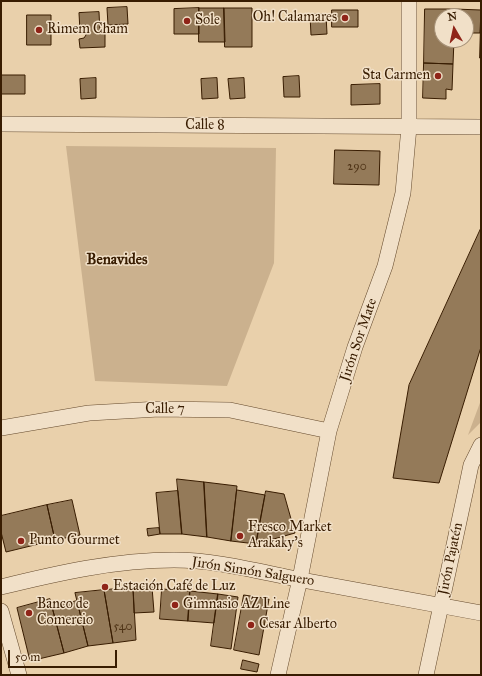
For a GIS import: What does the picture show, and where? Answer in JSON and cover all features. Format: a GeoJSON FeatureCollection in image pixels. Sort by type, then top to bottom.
{"type":"FeatureCollection","features":[{"type":"Feature","properties":{"kind":"street","name":"Jirón Sor Mate"},"geometry":{"type":"LineString","coordinates":[[278,675],[300,579],[329,431],[355,347],[384,266],[403,192],[409,126],[409,1]]}},
{"type":"Feature","properties":{"kind":"street","name":"Calle 8"},"geometry":{"type":"LineString","coordinates":[[1,124],[481,127]]}},
{"type":"Feature","properties":{"kind":"street","name":"Calle 7"},"geometry":{"type":"LineString","coordinates":[[1,428],[89,413],[159,409],[230,410],[329,431]]}},
{"type":"Feature","properties":{"kind":"street","name":"Jirón Pajatén"},"geometry":{"type":"LineString","coordinates":[[426,675],[471,465],[481,445]]}},
{"type":"Feature","properties":{"kind":"street","name":"Jirón Simón Salguero"},"geometry":{"type":"LineString","coordinates":[[1,587],[90,567],[154,560],[176,560],[255,569],[300,579],[481,613]]}},
{"type":"Feature","properties":{"kind":"street"},"geometry":{"type":"LineString","coordinates":[[1,611],[19,675]]}},
{"type":"Feature","properties":{"kind":"shaded area"},"geometry":{"type":"Polygon","coordinates":[[[66,146],[276,148],[274,263],[227,386],[95,381],[66,146]]]}},
{"type":"Feature","properties":{"kind":"shaded area"},"geometry":{"type":"Polygon","coordinates":[[[481,400],[481,422],[468,435],[481,400]]]}},
{"type":"Feature","properties":{"kind":"building"},"geometry":{"type":"Polygon","coordinates":[[[127,7],[128,24],[108,25],[107,8],[127,7]]]}},
{"type":"Feature","properties":{"kind":"building","name":"Sole"},"geometry":{"type":"Polygon","coordinates":[[[199,8],[199,34],[174,34],[174,9],[199,8]]]}},
{"type":"Feature","properties":{"kind":"building"},"geometry":{"type":"Polygon","coordinates":[[[199,8],[224,8],[225,42],[199,42],[199,8]]]}},
{"type":"Feature","properties":{"kind":"building"},"geometry":{"type":"Polygon","coordinates":[[[224,8],[252,8],[252,47],[225,47],[224,8]]]}},
{"type":"Feature","properties":{"kind":"building"},"geometry":{"type":"Polygon","coordinates":[[[425,9],[434,9],[434,48],[454,48],[453,64],[424,63],[425,9]]]}},
{"type":"Feature","properties":{"kind":"building","name":"Oh! Calamares"},"geometry":{"type":"Polygon","coordinates":[[[332,10],[358,10],[358,27],[332,27],[332,10]]]}},
{"type":"Feature","properties":{"kind":"building"},"geometry":{"type":"Polygon","coordinates":[[[474,10],[481,10],[480,33],[474,33],[474,10]]]}},
{"type":"Feature","properties":{"kind":"building"},"geometry":{"type":"Polygon","coordinates":[[[481,10],[481,58],[480,58],[481,10]]]}},
{"type":"Feature","properties":{"kind":"building"},"geometry":{"type":"Polygon","coordinates":[[[99,12],[100,33],[105,33],[105,47],[80,48],[79,39],[84,38],[86,32],[80,31],[79,13],[99,12]]]}},
{"type":"Feature","properties":{"kind":"building"},"geometry":{"type":"Polygon","coordinates":[[[326,14],[327,34],[311,35],[310,15],[326,14]]]}},
{"type":"Feature","properties":{"kind":"building","name":"Rimem Cham"},"geometry":{"type":"Polygon","coordinates":[[[27,15],[51,15],[51,45],[27,45],[27,15]]]}},
{"type":"Feature","properties":{"kind":"building","name":"Sta Carmen"},"geometry":{"type":"Polygon","coordinates":[[[424,63],[453,64],[452,90],[446,89],[446,99],[423,98],[424,63]]]}},
{"type":"Feature","properties":{"kind":"building"},"geometry":{"type":"Polygon","coordinates":[[[1,75],[25,75],[25,94],[1,94],[1,75]]]}},
{"type":"Feature","properties":{"kind":"building"},"geometry":{"type":"Polygon","coordinates":[[[299,76],[300,97],[284,97],[283,77],[299,76]]]}},
{"type":"Feature","properties":{"kind":"building"},"geometry":{"type":"Polygon","coordinates":[[[96,78],[96,98],[81,99],[80,79],[96,78]]]}},
{"type":"Feature","properties":{"kind":"building"},"geometry":{"type":"Polygon","coordinates":[[[217,78],[218,98],[202,99],[201,79],[217,78]]]}},
{"type":"Feature","properties":{"kind":"building"},"geometry":{"type":"Polygon","coordinates":[[[244,78],[245,98],[230,99],[228,79],[244,78]]]}},
{"type":"Feature","properties":{"kind":"building"},"geometry":{"type":"Polygon","coordinates":[[[380,84],[380,104],[351,105],[351,85],[380,84]]]}},
{"type":"Feature","properties":{"kind":"building"},"geometry":{"type":"Polygon","coordinates":[[[335,150],[380,151],[379,185],[334,184],[335,150]]]}},
{"type":"Feature","properties":{"kind":"building"},"geometry":{"type":"Polygon","coordinates":[[[481,228],[481,347],[439,483],[393,478],[409,385],[481,228]]]}},
{"type":"Feature","properties":{"kind":"building"},"geometry":{"type":"Polygon","coordinates":[[[177,479],[204,482],[207,537],[182,534],[177,479]]]}},
{"type":"Feature","properties":{"kind":"building"},"geometry":{"type":"Polygon","coordinates":[[[204,482],[237,486],[231,541],[207,537],[204,482]]]}},
{"type":"Feature","properties":{"kind":"building"},"geometry":{"type":"Polygon","coordinates":[[[237,490],[265,495],[256,544],[231,541],[237,490]]]}},
{"type":"Feature","properties":{"kind":"building"},"geometry":{"type":"Polygon","coordinates":[[[178,491],[182,534],[160,534],[156,493],[178,491]]]}},
{"type":"Feature","properties":{"kind":"building"},"geometry":{"type":"Polygon","coordinates":[[[266,491],[284,494],[295,533],[256,544],[266,491]]]}},
{"type":"Feature","properties":{"kind":"building"},"geometry":{"type":"Polygon","coordinates":[[[72,500],[80,535],[55,540],[47,505],[72,500]]]}},
{"type":"Feature","properties":{"kind":"building"},"geometry":{"type":"Polygon","coordinates":[[[47,505],[55,540],[6,552],[1,532],[1,516],[47,505]]]}},
{"type":"Feature","properties":{"kind":"building"},"geometry":{"type":"Polygon","coordinates":[[[159,528],[160,534],[148,536],[147,529],[159,528]]]}},
{"type":"Feature","properties":{"kind":"building"},"geometry":{"type":"Polygon","coordinates":[[[152,587],[154,612],[134,613],[133,588],[152,587]]]}},
{"type":"Feature","properties":{"kind":"building"},"geometry":{"type":"Polygon","coordinates":[[[133,588],[136,640],[113,643],[104,590],[133,588]]]}},
{"type":"Feature","properties":{"kind":"building","name":"Gimnasio AZ Line"},"geometry":{"type":"Polygon","coordinates":[[[162,589],[190,591],[188,621],[160,619],[162,589]]]}},
{"type":"Feature","properties":{"kind":"building"},"geometry":{"type":"Polygon","coordinates":[[[104,590],[113,643],[88,646],[75,593],[104,590]]]}},
{"type":"Feature","properties":{"kind":"building"},"geometry":{"type":"Polygon","coordinates":[[[190,591],[218,594],[214,623],[188,621],[190,591]]]}},
{"type":"Feature","properties":{"kind":"building"},"geometry":{"type":"Polygon","coordinates":[[[218,594],[238,597],[231,649],[211,646],[218,594]]]}},
{"type":"Feature","properties":{"kind":"building","name":"Cesar Alberto"},"geometry":{"type":"Polygon","coordinates":[[[244,595],[269,599],[259,655],[234,650],[244,595]]]}},
{"type":"Feature","properties":{"kind":"building"},"geometry":{"type":"Polygon","coordinates":[[[50,599],[64,653],[30,661],[17,608],[50,599]]]}},
{"type":"Feature","properties":{"kind":"building"},"geometry":{"type":"Polygon","coordinates":[[[77,601],[88,646],[64,653],[52,607],[77,601]]]}},
{"type":"Feature","properties":{"kind":"building"},"geometry":{"type":"Polygon","coordinates":[[[243,660],[259,664],[257,672],[241,669],[243,660]]]}},
{"type":"Feature","properties":{"kind":"place","name":"Oh! Calamares"},"geometry":{"type":"Point","coordinates":[345,18]}},
{"type":"Feature","properties":{"kind":"place","name":"Sole"},"geometry":{"type":"Point","coordinates":[187,21]}},
{"type":"Feature","properties":{"kind":"place","name":"Rimem Cham"},"geometry":{"type":"Point","coordinates":[39,30]}},
{"type":"Feature","properties":{"kind":"place","name":"Sta Carmen"},"geometry":{"type":"Point","coordinates":[438,76]}},
{"type":"Feature","properties":{"kind":"place","name":"Fresco Market Arakaky's"},"geometry":{"type":"Point","coordinates":[240,536]}},
{"type":"Feature","properties":{"kind":"place","name":"Punto Gourmet"},"geometry":{"type":"Point","coordinates":[21,541]}},
{"type":"Feature","properties":{"kind":"place","name":"Estación Café de Luz"},"geometry":{"type":"Point","coordinates":[105,587]}},
{"type":"Feature","properties":{"kind":"place","name":"Gimnasio AZ Line"},"geometry":{"type":"Point","coordinates":[175,605]}},
{"type":"Feature","properties":{"kind":"place","name":"Banco de Comercio"},"geometry":{"type":"Point","coordinates":[29,613]}},
{"type":"Feature","properties":{"kind":"place","name":"Cesar Alberto"},"geometry":{"type":"Point","coordinates":[251,625]}},
{"type":"Feature","properties":{"kind":"district","name":"Benavides"},"geometry":{"type":"Point","coordinates":[117,260]}}]}
